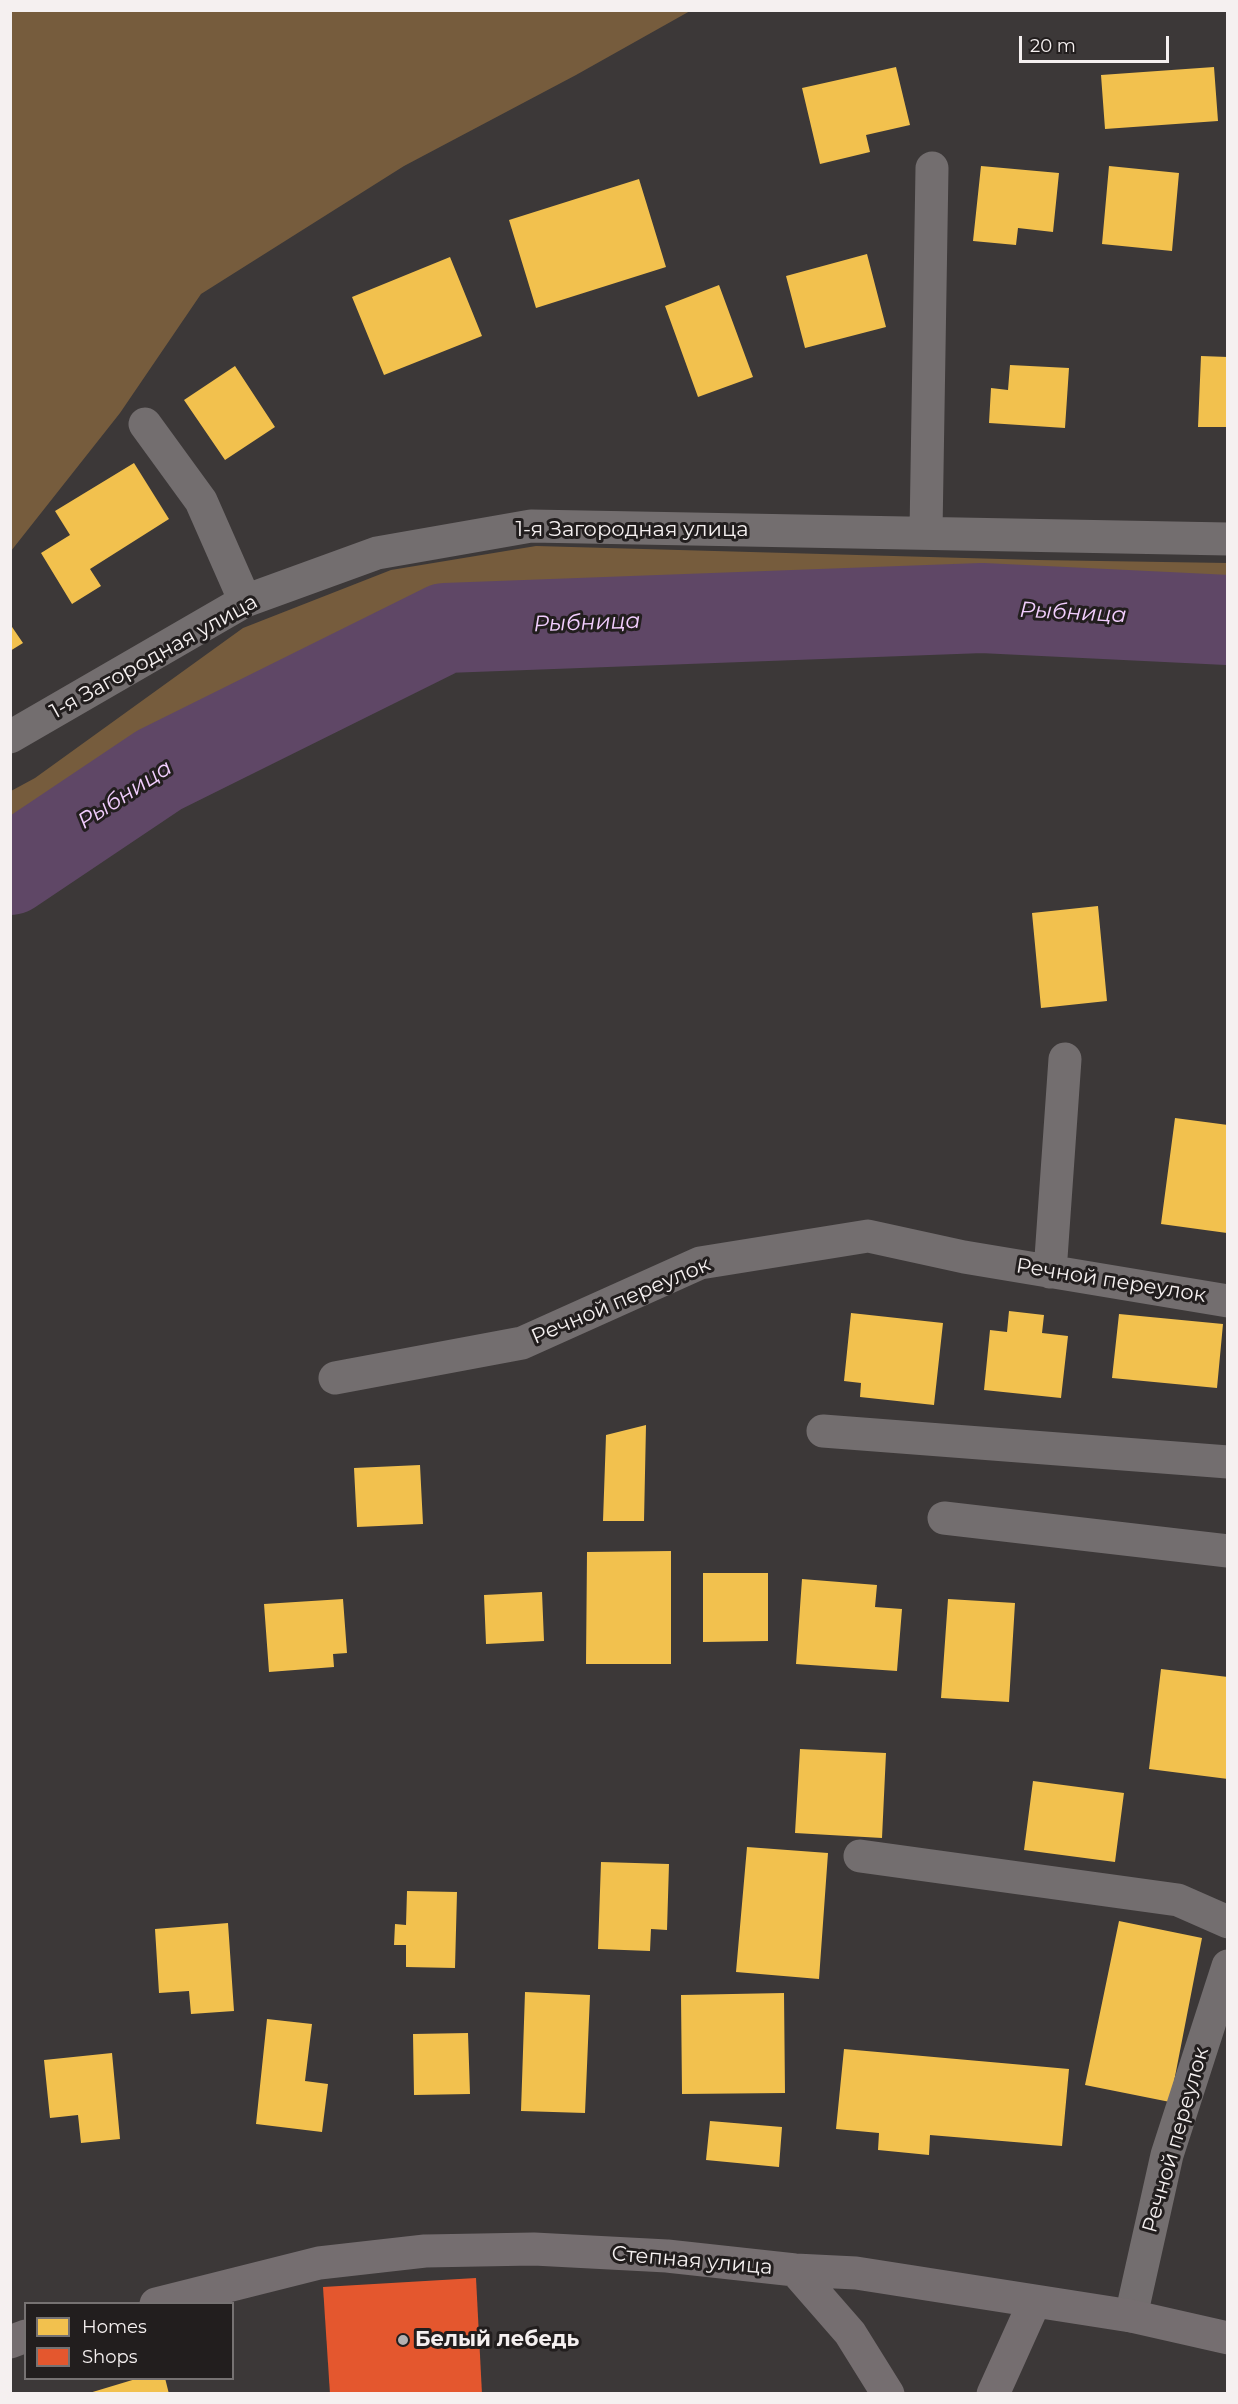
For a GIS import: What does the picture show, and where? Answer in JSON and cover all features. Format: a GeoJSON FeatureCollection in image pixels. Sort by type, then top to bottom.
{"type":"FeatureCollection","features":[{"type":"Feature","properties":{"kind":"main road","name":"Степная улица"},"geometry":{"type":"LineString","coordinates":[[164,2302],[319,2263],[425,2251],[534,2249],[667,2256],[795,2270],[856,2273],[1035,2303],[1131,2316],[1227,2338]]}},
{"type":"Feature","properties":{"kind":"main road"},"geometry":{"type":"LineString","coordinates":[[795,2270],[850,2333],[888,2394]]}},
{"type":"Feature","properties":{"kind":"main road"},"geometry":{"type":"LineString","coordinates":[[993,2394],[1035,2303]]}},
{"type":"Feature","properties":{"kind":"street"},"geometry":{"type":"LineString","coordinates":[[926,532],[932,168]]}},
{"type":"Feature","properties":{"kind":"street"},"geometry":{"type":"LineString","coordinates":[[145,424],[201,501],[245,602]]}},
{"type":"Feature","properties":{"kind":"street","name":"1-я Загородная улица"},"geometry":{"type":"LineString","coordinates":[[10,737],[245,602],[376,553],[531,526],[1227,539]]}},
{"type":"Feature","properties":{"kind":"street"},"geometry":{"type":"LineString","coordinates":[[1050,1272],[1065,1059]]}},
{"type":"Feature","properties":{"kind":"street","name":"Речной переулок"},"geometry":{"type":"LineString","coordinates":[[335,1378],[522,1343],[700,1263],[868,1236],[964,1257],[1227,1300]]}},
{"type":"Feature","properties":{"kind":"street"},"geometry":{"type":"LineString","coordinates":[[823,1431],[1227,1462]]}},
{"type":"Feature","properties":{"kind":"street"},"geometry":{"type":"LineString","coordinates":[[944,1518],[1227,1551]]}},
{"type":"Feature","properties":{"kind":"street"},"geometry":{"type":"LineString","coordinates":[[860,1856],[1178,1900],[1227,1922]]}},
{"type":"Feature","properties":{"kind":"street","name":"Речной переулок"},"geometry":{"type":"LineString","coordinates":[[1131,2316],[1167,2155],[1227,1966]]}},
{"type":"Feature","properties":{"kind":"shaded area"},"geometry":{"type":"Polygon","coordinates":[[[11,10],[690,11],[576,75],[404,166],[201,294],[120,413],[11,551],[11,10]]]}},
{"type":"Feature","properties":{"kind":"shaded area"},"geometry":{"type":"Polygon","coordinates":[[[536,546],[1227,563],[1227,597],[995,575],[450,606],[305,661],[189,737],[112,769],[11,830],[11,791],[35,778],[243,628],[391,570],[536,546]]]}},
{"type":"Feature","properties":{"kind":"building: Homes"},"geometry":{"type":"Polygon","coordinates":[[[896,67],[910,125],[866,135],[870,152],[820,164],[802,88],[896,67]]]}},
{"type":"Feature","properties":{"kind":"building: Homes"},"geometry":{"type":"Polygon","coordinates":[[[1214,67],[1218,121],[1105,129],[1101,75],[1214,67]]]}},
{"type":"Feature","properties":{"kind":"building: Homes"},"geometry":{"type":"Polygon","coordinates":[[[981,166],[1059,173],[1053,232],[1018,228],[1016,245],[973,241],[981,166]]]}},
{"type":"Feature","properties":{"kind":"building: Homes"},"geometry":{"type":"Polygon","coordinates":[[[1109,166],[1179,173],[1172,251],[1102,244],[1109,166]]]}},
{"type":"Feature","properties":{"kind":"building: Homes"},"geometry":{"type":"Polygon","coordinates":[[[639,179],[666,267],[536,308],[509,220],[639,179]]]}},
{"type":"Feature","properties":{"kind":"building: Homes"},"geometry":{"type":"Polygon","coordinates":[[[867,254],[886,327],[805,348],[786,276],[867,254]]]}},
{"type":"Feature","properties":{"kind":"building: Homes"},"geometry":{"type":"Polygon","coordinates":[[[450,257],[482,336],[384,375],[352,297],[450,257]]]}},
{"type":"Feature","properties":{"kind":"building: Homes"},"geometry":{"type":"Polygon","coordinates":[[[719,285],[753,377],[698,397],[665,306],[719,285]]]}},
{"type":"Feature","properties":{"kind":"building: Homes"},"geometry":{"type":"Polygon","coordinates":[[[1201,356],[1228,357],[1228,427],[1198,427],[1201,356]]]}},
{"type":"Feature","properties":{"kind":"building: Homes"},"geometry":{"type":"Polygon","coordinates":[[[1010,365],[1069,368],[1065,428],[989,423],[991,388],[1008,390],[1010,365]]]}},
{"type":"Feature","properties":{"kind":"building: Homes"},"geometry":{"type":"Polygon","coordinates":[[[235,366],[275,427],[225,460],[184,400],[235,366]]]}},
{"type":"Feature","properties":{"kind":"building: Homes"},"geometry":{"type":"Polygon","coordinates":[[[134,463],[169,519],[90,569],[101,586],[72,604],[41,553],[70,535],[55,511],[134,463]]]}},
{"type":"Feature","properties":{"kind":"building: Homes"},"geometry":{"type":"Polygon","coordinates":[[[10,624],[23,643],[10,651],[10,624]]]}},
{"type":"Feature","properties":{"kind":"building: Homes"},"geometry":{"type":"Polygon","coordinates":[[[1098,906],[1107,1001],[1041,1008],[1032,913],[1098,906]]]}},
{"type":"Feature","properties":{"kind":"building: Homes"},"geometry":{"type":"Polygon","coordinates":[[[1175,1118],[1228,1125],[1227,1233],[1161,1224],[1175,1118]]]}},
{"type":"Feature","properties":{"kind":"building: Homes"},"geometry":{"type":"Polygon","coordinates":[[[1009,1311],[1044,1315],[1042,1333],[1068,1336],[1061,1398],[984,1390],[990,1330],[1007,1332],[1009,1311]]]}},
{"type":"Feature","properties":{"kind":"building: Homes"},"geometry":{"type":"Polygon","coordinates":[[[851,1313],[943,1323],[934,1405],[860,1397],[861,1383],[844,1381],[851,1313]]]}},
{"type":"Feature","properties":{"kind":"building: Homes"},"geometry":{"type":"Polygon","coordinates":[[[1119,1314],[1223,1324],[1217,1388],[1112,1378],[1119,1314]]]}},
{"type":"Feature","properties":{"kind":"building: Homes"},"geometry":{"type":"Polygon","coordinates":[[[646,1425],[644,1521],[603,1521],[606,1435],[646,1425]]]}},
{"type":"Feature","properties":{"kind":"building: Homes"},"geometry":{"type":"Polygon","coordinates":[[[420,1465],[423,1524],[357,1527],[354,1468],[420,1465]]]}},
{"type":"Feature","properties":{"kind":"building: Homes"},"geometry":{"type":"Polygon","coordinates":[[[671,1551],[671,1664],[586,1664],[587,1552],[671,1551]]]}},
{"type":"Feature","properties":{"kind":"building: Homes"},"geometry":{"type":"Polygon","coordinates":[[[703,1573],[768,1573],[768,1641],[703,1642],[703,1573]]]}},
{"type":"Feature","properties":{"kind":"building: Homes"},"geometry":{"type":"Polygon","coordinates":[[[802,1579],[877,1585],[875,1607],[902,1609],[897,1671],[796,1664],[802,1579]]]}},
{"type":"Feature","properties":{"kind":"building: Homes"},"geometry":{"type":"Polygon","coordinates":[[[542,1592],[544,1641],[486,1644],[484,1595],[542,1592]]]}},
{"type":"Feature","properties":{"kind":"building: Homes"},"geometry":{"type":"Polygon","coordinates":[[[343,1599],[347,1653],[333,1654],[334,1667],[269,1672],[264,1604],[343,1599]]]}},
{"type":"Feature","properties":{"kind":"building: Homes"},"geometry":{"type":"Polygon","coordinates":[[[948,1599],[1015,1603],[1009,1702],[941,1698],[948,1599]]]}},
{"type":"Feature","properties":{"kind":"building: Homes"},"geometry":{"type":"Polygon","coordinates":[[[1161,1669],[1228,1677],[1228,1779],[1149,1769],[1161,1669]]]}},
{"type":"Feature","properties":{"kind":"building: Homes"},"geometry":{"type":"Polygon","coordinates":[[[800,1749],[886,1753],[882,1838],[795,1833],[800,1749]]]}},
{"type":"Feature","properties":{"kind":"building: Homes"},"geometry":{"type":"Polygon","coordinates":[[[1033,1781],[1124,1793],[1115,1862],[1024,1850],[1033,1781]]]}},
{"type":"Feature","properties":{"kind":"building: Homes"},"geometry":{"type":"Polygon","coordinates":[[[747,1847],[828,1853],[819,1979],[736,1972],[747,1847]]]}},
{"type":"Feature","properties":{"kind":"building: Homes"},"geometry":{"type":"Polygon","coordinates":[[[601,1862],[669,1864],[667,1930],[651,1929],[650,1951],[598,1949],[601,1862]]]}},
{"type":"Feature","properties":{"kind":"building: Homes"},"geometry":{"type":"Polygon","coordinates":[[[407,1891],[457,1892],[455,1968],[406,1967],[406,1945],[394,1945],[395,1924],[406,1925],[407,1891]]]}},
{"type":"Feature","properties":{"kind":"building: Homes"},"geometry":{"type":"Polygon","coordinates":[[[1119,1921],[1202,1938],[1170,2102],[1085,2085],[1119,1921]]]}},
{"type":"Feature","properties":{"kind":"building: Homes"},"geometry":{"type":"Polygon","coordinates":[[[228,1923],[234,2011],[191,2014],[189,1991],[159,1993],[155,1929],[228,1923]]]}},
{"type":"Feature","properties":{"kind":"building: Homes"},"geometry":{"type":"Polygon","coordinates":[[[525,1992],[590,1995],[585,2113],[521,2111],[525,1992]]]}},
{"type":"Feature","properties":{"kind":"building: Homes"},"geometry":{"type":"Polygon","coordinates":[[[784,1993],[785,2093],[682,2094],[681,1995],[784,1993]]]}},
{"type":"Feature","properties":{"kind":"building: Homes"},"geometry":{"type":"Polygon","coordinates":[[[267,2019],[312,2024],[305,2081],[328,2084],[322,2132],[256,2124],[267,2019]]]}},
{"type":"Feature","properties":{"kind":"building: Homes"},"geometry":{"type":"Polygon","coordinates":[[[468,2033],[470,2094],[414,2095],[413,2034],[468,2033]]]}},
{"type":"Feature","properties":{"kind":"building: Homes"},"geometry":{"type":"Polygon","coordinates":[[[844,2049],[1069,2069],[1062,2146],[930,2135],[929,2155],[878,2150],[879,2133],[836,2129],[844,2049]]]}},
{"type":"Feature","properties":{"kind":"building: Homes"},"geometry":{"type":"Polygon","coordinates":[[[112,2053],[120,2139],[81,2143],[78,2115],[50,2118],[44,2060],[112,2053]]]}},
{"type":"Feature","properties":{"kind":"building: Homes"},"geometry":{"type":"Polygon","coordinates":[[[710,2121],[782,2127],[779,2167],[706,2160],[710,2121]]]}},
{"type":"Feature","properties":{"kind":"building: Homes"},"geometry":{"type":"Polygon","coordinates":[[[132,2380],[166,2380],[169,2394],[86,2394],[132,2380]]]}},
{"type":"Feature","properties":{"kind":"building: Shops","name":"Белый лебедь"},"geometry":{"type":"Polygon","coordinates":[[[476,2278],[482,2394],[330,2394],[323,2287],[476,2278]]]}},
{"type":"Feature","properties":{"kind":"waterway","name":"Рыбница"},"geometry":{"type":"LineString","coordinates":[[10,870],[159,770],[445,628],[982,608],[1228,620]]}},
{"type":"Feature","properties":{"kind":"place","name":"Белый лебедь"},"geometry":{"type":"Point","coordinates":[403,2340]}}]}
